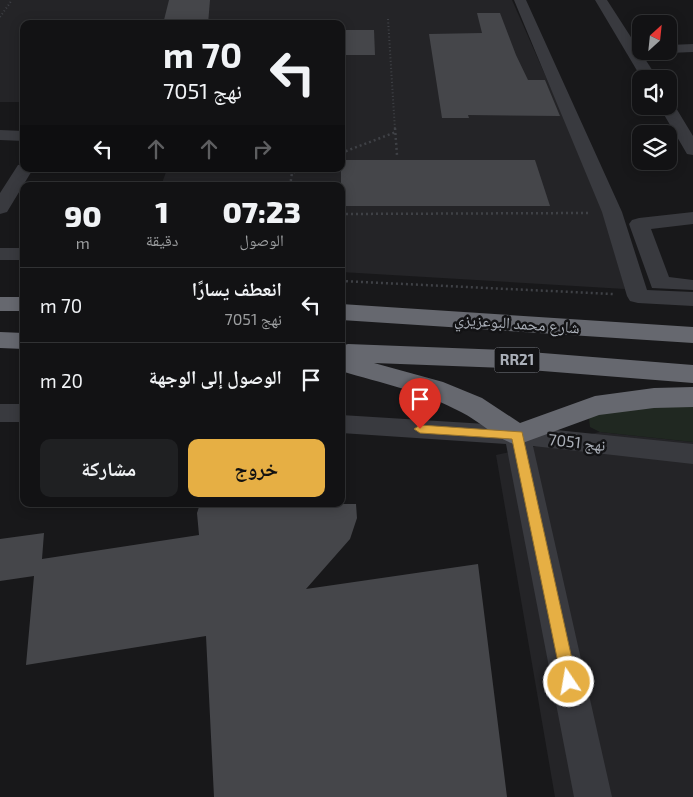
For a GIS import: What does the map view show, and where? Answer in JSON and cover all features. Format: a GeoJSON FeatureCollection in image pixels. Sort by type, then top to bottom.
{"type":"FeatureCollection","features":[{"type":"Feature","properties":{"kind":"highway"},"geometry":{"type":"LineString","coordinates":[[0,304],[20,304]]}},
{"type":"Feature","properties":{"kind":"highway","name":"شارع محمد البوعزيزي"},"geometry":{"type":"LineString","coordinates":[[345,312],[693,335]]}},
{"type":"Feature","properties":{"kind":"highway"},"geometry":{"type":"LineString","coordinates":[[0,340],[20,341]]}},
{"type":"Feature","properties":{"kind":"highway","name":"RR21"},"geometry":{"type":"LineString","coordinates":[[345,352],[505,359],[693,374]]}},
{"type":"Feature","properties":{"kind":"highway"},"geometry":{"type":"LineString","coordinates":[[345,363],[433,389],[472,405],[517,435],[595,406],[654,398],[693,397]]}},
{"type":"Feature","properties":{"kind":"street"},"geometry":{"type":"LineString","coordinates":[[520,0],[612,212],[638,296],[693,298]]}},
{"type":"Feature","properties":{"kind":"street"},"geometry":{"type":"LineString","coordinates":[[601,0],[632,43]]}},
{"type":"Feature","properties":{"kind":"street"},"geometry":{"type":"LineString","coordinates":[[678,49],[693,48]]}},
{"type":"Feature","properties":{"kind":"street"},"geometry":{"type":"LineString","coordinates":[[672,115],[693,150]]}},
{"type":"Feature","properties":{"kind":"street"},"geometry":{"type":"LineString","coordinates":[[0,135],[20,136]]}},
{"type":"Feature","properties":{"kind":"street"},"geometry":{"type":"LineString","coordinates":[[0,208],[22,172]]}},
{"type":"Feature","properties":{"kind":"street"},"geometry":{"type":"LineString","coordinates":[[693,218],[639,224],[660,283],[693,285]]}},
{"type":"Feature","properties":{"kind":"street"},"geometry":{"type":"LineString","coordinates":[[0,254],[20,254]]}},
{"type":"Feature","properties":{"kind":"street"},"geometry":{"type":"LineString","coordinates":[[0,412],[20,413]]}},
{"type":"Feature","properties":{"kind":"street","name":"نهج 7051"},"geometry":{"type":"LineString","coordinates":[[345,424],[517,435],[693,454]]}},
{"type":"Feature","properties":{"kind":"street"},"geometry":{"type":"LineString","coordinates":[[517,435],[593,797]]}},
{"type":"Feature","properties":{"kind":"path"},"geometry":{"type":"LineString","coordinates":[[0,17],[12,0]]}},
{"type":"Feature","properties":{"kind":"path"},"geometry":{"type":"LineString","coordinates":[[388,19],[397,155]]}},
{"type":"Feature","properties":{"kind":"path"},"geometry":{"type":"LineString","coordinates":[[345,151],[396,132]]}},
{"type":"Feature","properties":{"kind":"path"},"geometry":{"type":"LineString","coordinates":[[345,214],[612,212]]}},
{"type":"Feature","properties":{"kind":"path"},"geometry":{"type":"LineString","coordinates":[[345,282],[638,296]]}},
{"type":"Feature","properties":{"kind":"shaded area"},"geometry":{"type":"Polygon","coordinates":[[[0,0],[512,0],[606,213],[625,289],[345,272],[345,182],[162,182],[166,172],[345,172],[345,20],[20,20],[20,102],[0,102],[0,0]]]}},
{"type":"Feature","properties":{"kind":"shaded area"},"geometry":{"type":"Polygon","coordinates":[[[693,405],[693,442],[600,432],[590,427],[589,418],[597,412],[693,405]]]}},
{"type":"Feature","properties":{"kind":"shaded area"},"geometry":{"type":"Polygon","coordinates":[[[600,432],[693,442],[693,797],[555,797],[496,455],[600,432]]]}},
{"type":"Feature","properties":{"kind":"building"},"geometry":{"type":"Polygon","coordinates":[[[169,0],[210,0],[208,20],[164,20],[169,0]]]}},
{"type":"Feature","properties":{"kind":"building"},"geometry":{"type":"Polygon","coordinates":[[[477,13],[500,13],[528,80],[545,80],[560,116],[468,115],[469,118],[442,118],[429,34],[482,33],[477,13]]]}},
{"type":"Feature","properties":{"kind":"building"},"geometry":{"type":"Polygon","coordinates":[[[345,30],[374,30],[375,55],[345,55],[345,30]]]}},
{"type":"Feature","properties":{"kind":"building"},"geometry":{"type":"Polygon","coordinates":[[[345,160],[535,160],[550,206],[345,206],[345,182],[341,182],[341,172],[345,172],[345,160]]]}},
{"type":"Feature","properties":{"kind":"building"},"geometry":{"type":"Polygon","coordinates":[[[345,504],[356,504],[357,518],[350,539],[306,589],[478,564],[507,797],[214,797],[206,636],[26,665],[34,576],[0,581],[0,539],[44,533],[42,559],[199,535],[197,513],[199,507],[345,507],[345,504]]]}},
{"type":"Feature","properties":{"kind":"route"},"geometry":{"type":"LineString","coordinates":[[420,429],[517,435],[569,682]]}}]}
